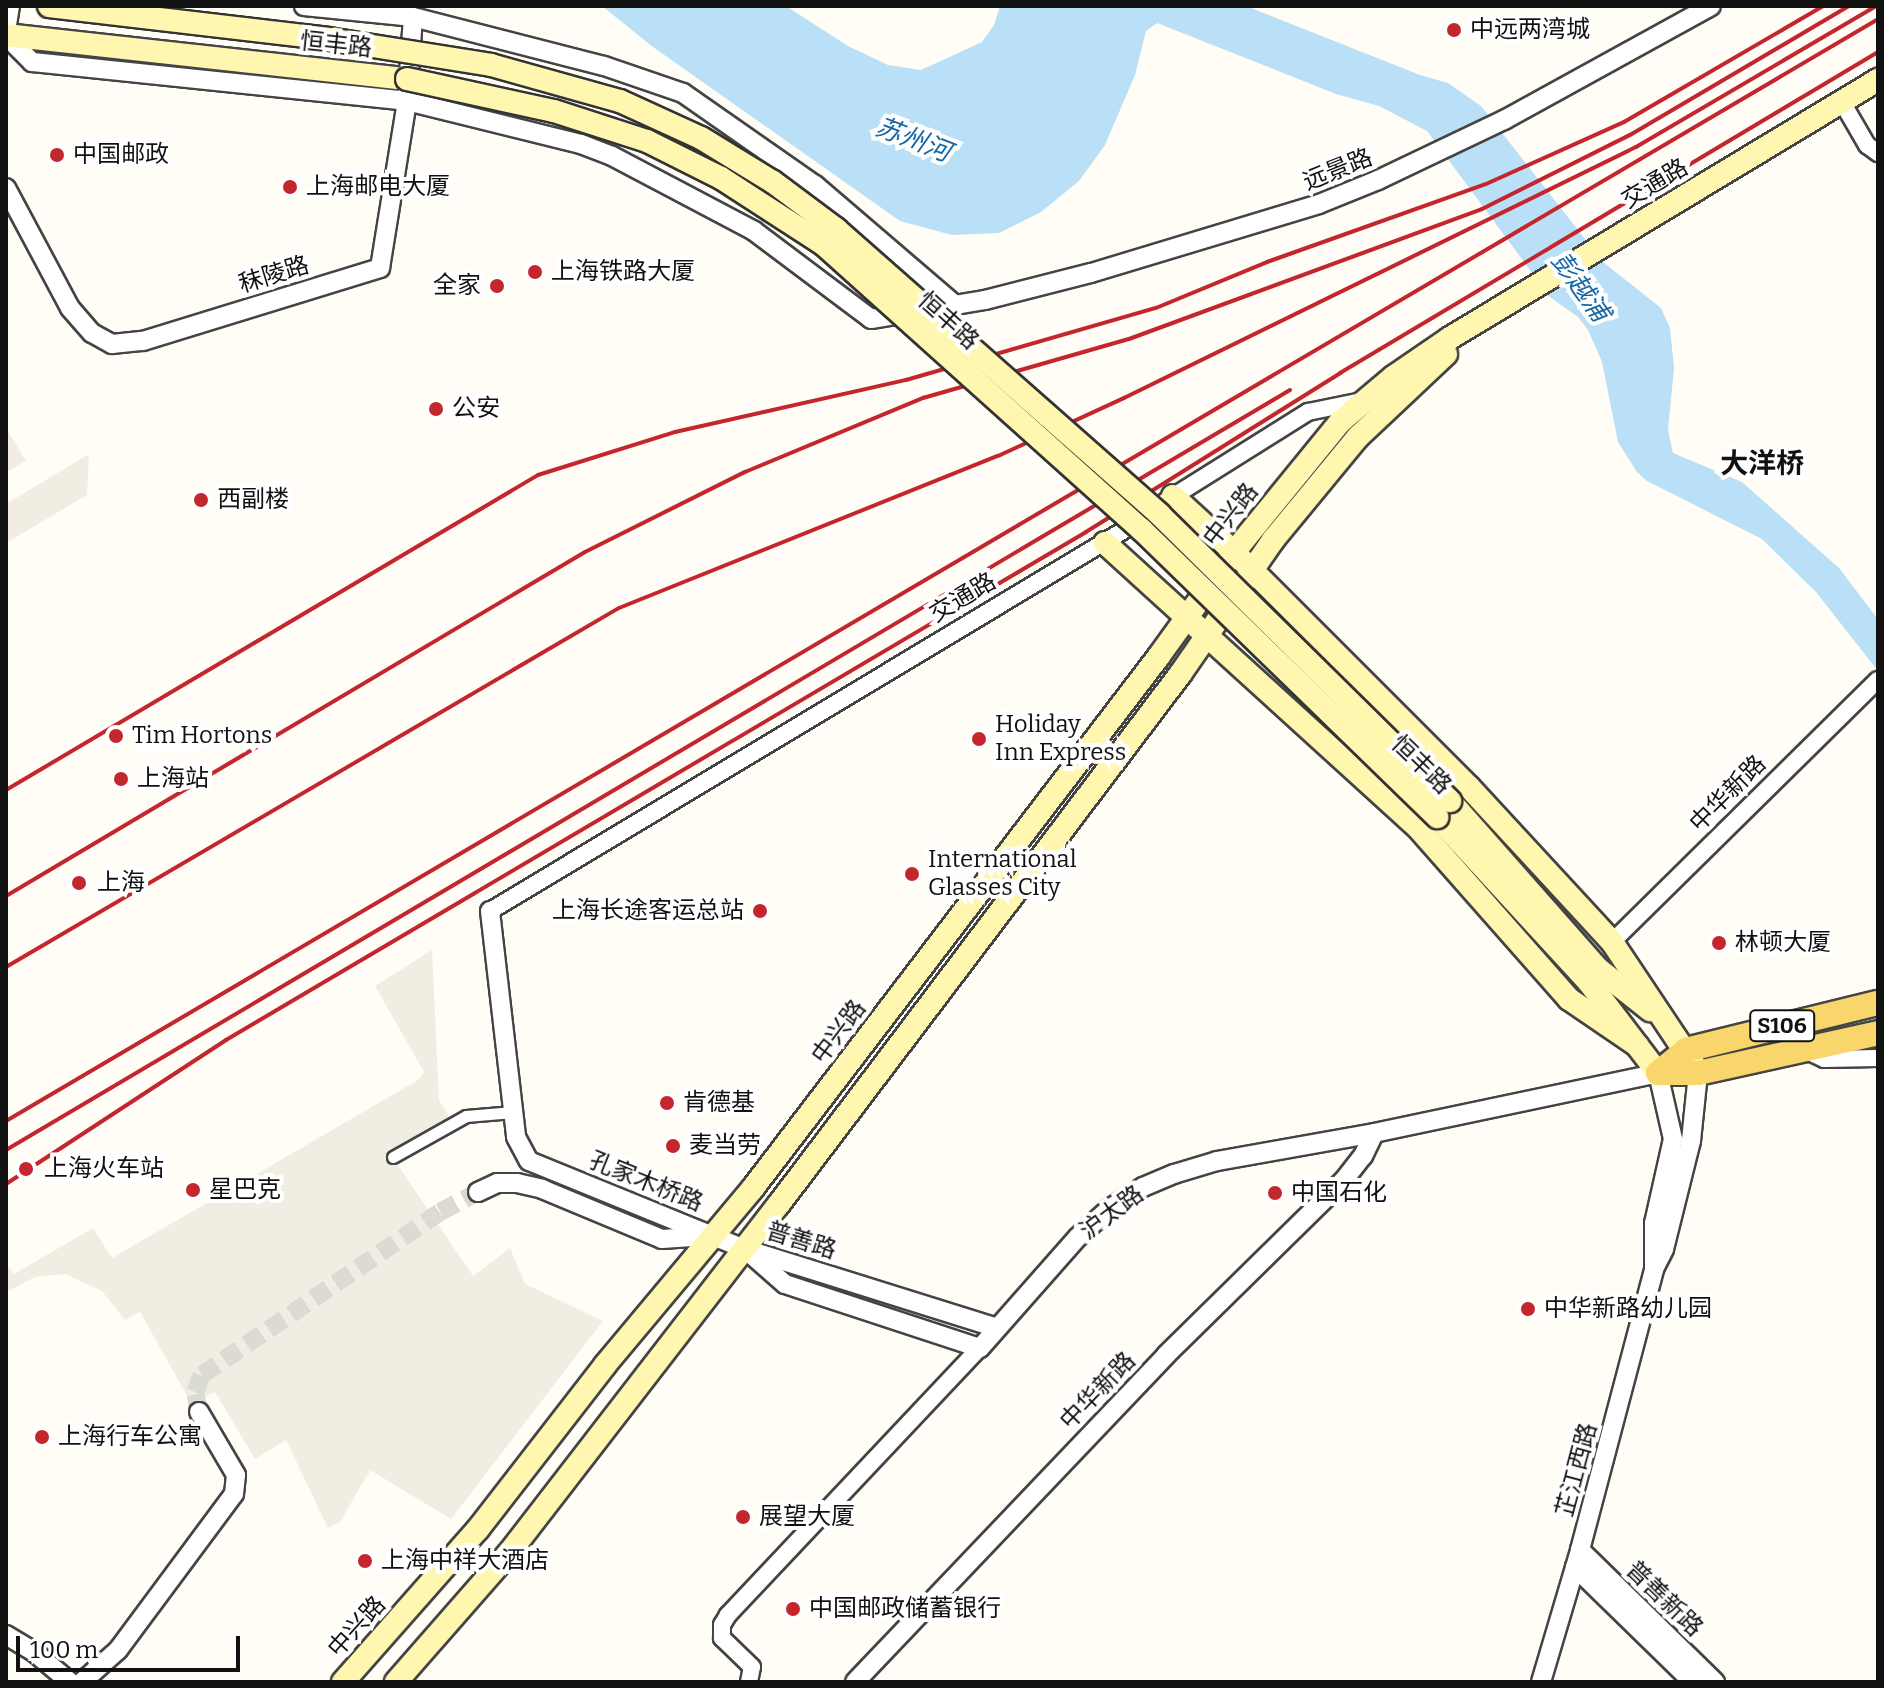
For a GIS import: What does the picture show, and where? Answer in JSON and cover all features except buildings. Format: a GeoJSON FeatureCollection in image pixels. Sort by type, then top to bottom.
{"type":"FeatureCollection","features":[{"type":"Feature","properties":{"kind":"main road","name":"恒丰路"},"geometry":{"type":"LineString","coordinates":[[49,6],[329,39],[491,65],[596,92],[701,138],[773,182],[836,229],[1159,514],[1597,968],[1666,1024]]}},
{"type":"Feature","properties":{"kind":"main road","name":"恒丰路"},"geometry":{"type":"LineString","coordinates":[[6,34],[442,85],[610,127],[721,178],[823,244],[1142,530],[1443,809],[1588,981],[1658,1073]]}},
{"type":"Feature","properties":{"kind":"main road","name":"交通路"},"geometry":{"type":"LineString","coordinates":[[1370,409],[1450,338],[1878,80]]}},
{"type":"Feature","properties":{"kind":"main road","name":"中兴路"},"geometry":{"type":"LineString","coordinates":[[343,1682],[478,1529],[605,1365],[713,1235],[1186,619],[1234,552],[1326,437],[1370,409]]}},
{"type":"Feature","properties":{"kind":"main road","name":"中兴路"},"geometry":{"type":"LineString","coordinates":[[396,1682],[509,1553],[745,1249],[1205,637],[1251,570],[1342,454],[1370,409]]}},
{"type":"Feature","properties":{"kind":"main road","name":"恒丰路"},"geometry":{"type":"LineString","coordinates":[[1173,496],[1234,552],[1469,787],[1612,942],[1686,1050],[1698,1073]]}},
{"type":"Feature","properties":{"kind":"main road","name":"恒丰路"},"geometry":{"type":"LineString","coordinates":[[1105,543],[1420,830],[1569,999],[1638,1046]]}},
{"type":"Feature","properties":{"kind":"main road","name":"沪太路"},"geometry":{"type":"LineString","coordinates":[[1658,1073],[1686,1050],[1878,1003]]}},
{"type":"Feature","properties":{"kind":"main road","name":"沪太路"},"geometry":{"type":"LineString","coordinates":[[1658,1073],[1698,1073],[1878,1033]]}},
{"type":"Feature","properties":{"kind":"street"},"geometry":{"type":"LineString","coordinates":[[6,34],[10,6]]}},
{"type":"Feature","properties":{"kind":"street"},"geometry":{"type":"LineString","coordinates":[[304,6],[413,17],[604,66],[683,93],[815,185],[955,305]]}},
{"type":"Feature","properties":{"kind":"street","name":"远景路"},"geometry":{"type":"LineString","coordinates":[[6,34],[32,62],[407,101],[512,126],[612,156],[754,231],[871,319],[955,305],[1076,277],[1253,227],[1334,198],[1504,120],[1711,6]]}},
{"type":"Feature","properties":{"kind":"street","name":"秣陵路"},"geometry":{"type":"LineString","coordinates":[[10,212],[83,325],[112,344],[143,341],[380,268],[407,101],[413,17]]}},
{"type":"Feature","properties":{"kind":"street"},"geometry":{"type":"LineString","coordinates":[[1842,102],[1867,145],[1878,153]]}},
{"type":"Feature","properties":{"kind":"street"},"geometry":{"type":"LineString","coordinates":[[6,188],[10,212]]}},
{"type":"Feature","properties":{"kind":"street","name":"交通路"},"geometry":{"type":"LineString","coordinates":[[490,911],[1105,543],[1173,496],[1308,412],[1370,409]]}},
{"type":"Feature","properties":{"kind":"street","name":"中华新路"},"geometry":{"type":"LineString","coordinates":[[1612,942],[1878,680]]}},
{"type":"Feature","properties":{"kind":"street"},"geometry":{"type":"LineString","coordinates":[[393,1157],[466,1116],[513,1112],[490,911]]}},
{"type":"Feature","properties":{"kind":"street"},"geometry":{"type":"LineString","coordinates":[[1807,1051],[1824,1059],[1878,1058]]}},
{"type":"Feature","properties":{"kind":"street","name":"沪太路"},"geometry":{"type":"LineString","coordinates":[[749,1682],[752,1667],[722,1638],[722,1625],[980,1348],[1078,1237],[1109,1209],[1143,1187],[1217,1161],[1374,1133],[1658,1073]]}},
{"type":"Feature","properties":{"kind":"street","name":"芷江西路"},"geometry":{"type":"LineString","coordinates":[[1654,1269],[1654,1223],[1673,1139],[1658,1073]]}},
{"type":"Feature","properties":{"kind":"street","name":"芷江西路"},"geometry":{"type":"LineString","coordinates":[[1541,1682],[1578,1558],[1654,1269],[1664,1249],[1691,1141],[1698,1073]]}},
{"type":"Feature","properties":{"kind":"street","name":"孔家木桥路"},"geometry":{"type":"LineString","coordinates":[[513,1112],[516,1137],[529,1161],[745,1249]]}},
{"type":"Feature","properties":{"kind":"street","name":"中华新路"},"geometry":{"type":"LineString","coordinates":[[855,1682],[1166,1355],[1344,1180],[1363,1156],[1374,1133]]}},
{"type":"Feature","properties":{"kind":"street"},"geometry":{"type":"LineString","coordinates":[[478,1192],[497,1183],[517,1183],[542,1189],[662,1239],[713,1235]]}},
{"type":"Feature","properties":{"kind":"street","name":"普善路"},"geometry":{"type":"LineString","coordinates":[[745,1249],[997,1328]]}},
{"type":"Feature","properties":{"kind":"street","name":"普善路"},"geometry":{"type":"LineString","coordinates":[[745,1249],[785,1284],[980,1348]]}},
{"type":"Feature","properties":{"kind":"street"},"geometry":{"type":"LineString","coordinates":[[82,1682],[118,1650],[234,1494],[236,1475],[199,1412]]}},
{"type":"Feature","properties":{"kind":"street","name":"普善新路"},"geometry":{"type":"LineString","coordinates":[[1578,1558],[1693,1682]]}},
{"type":"Feature","properties":{"kind":"street","name":"普善新路"},"geometry":{"type":"LineString","coordinates":[[1578,1558],[1715,1682]]}},
{"type":"Feature","properties":{"kind":"street"},"geometry":{"type":"LineString","coordinates":[[6,1635],[33,1651],[70,1682]]}},
{"type":"Feature","properties":{"kind":"shaded area"},"geometry":{"type":"Polygon","coordinates":[[[6,428],[26,461],[6,472],[6,428]]]}},
{"type":"Feature","properties":{"kind":"shaded area"},"geometry":{"type":"Polygon","coordinates":[[[89,454],[87,495],[6,543],[6,504],[89,454]]]}},
{"type":"Feature","properties":{"kind":"shaded area"},"geometry":{"type":"Polygon","coordinates":[[[432,950],[439,1100],[453,1124],[393,1158],[473,1276],[510,1248],[525,1284],[603,1321],[451,1519],[370,1470],[340,1522],[328,1528],[286,1440],[255,1459],[215,1392],[191,1403],[140,1312],[125,1320],[102,1291],[65,1274],[35,1277],[6,1292],[6,1264],[14,1274],[93,1228],[112,1258],[418,1080],[424,1072],[375,986],[432,950]]]}},
{"type":"Feature","properties":{"kind":"water"},"geometry":{"type":"Polygon","coordinates":[[[602,6],[786,6],[848,46],[888,65],[921,70],[982,42],[994,25],[1000,6],[1246,6],[1420,75],[1448,83],[1481,106],[1603,262],[1661,308],[1670,328],[1674,368],[1668,430],[1673,453],[1742,482],[1839,568],[1877,618],[1878,671],[1816,592],[1762,539],[1647,481],[1637,472],[1618,442],[1602,362],[1588,330],[1578,317],[1550,297],[1427,131],[1379,106],[1336,94],[1157,23],[1146,31],[1135,75],[1105,145],[1079,181],[1041,212],[999,233],[952,235],[900,221],[653,47],[602,6]]]}},
{"type":"Feature","properties":{"kind":"tunnel"},"geometry":{"type":"LineString","coordinates":[[199,1412],[195,1392],[202,1375],[440,1212],[478,1192]]}},
{"type":"Feature","properties":{"kind":"railway"},"geometry":{"type":"LineString","coordinates":[[6,790],[538,475],[675,432],[906,380],[1156,308],[1267,262],[1486,184],[1624,122],[1823,6]]}},
{"type":"Feature","properties":{"kind":"railway"},"geometry":{"type":"LineString","coordinates":[[6,896],[585,552],[745,472],[923,398],[1129,339],[1482,209],[1630,135],[1849,6]]}},
{"type":"Feature","properties":{"kind":"railway"},"geometry":{"type":"LineString","coordinates":[[6,967],[619,608],[998,456],[1124,398],[1636,147],[1876,6]]}},
{"type":"Feature","properties":{"kind":"railway"},"geometry":{"type":"LineString","coordinates":[[6,1121],[1878,19]]}},
{"type":"Feature","properties":{"kind":"railway"},"geometry":{"type":"LineString","coordinates":[[6,1184],[226,1040],[1086,532],[1340,373],[1878,52]]}},
{"type":"Feature","properties":{"kind":"railway"},"geometry":{"type":"LineString","coordinates":[[6,1150],[1290,390]]}},
{"type":"Feature","properties":{"kind":"place","name":"中远两湾城"},"geometry":{"type":"Point","coordinates":[1454,30]}},
{"type":"Feature","properties":{"kind":"place","name":"中国邮政"},"geometry":{"type":"Point","coordinates":[57,155]}},
{"type":"Feature","properties":{"kind":"place","name":"上海邮电大厦"},"geometry":{"type":"Point","coordinates":[290,187]}},
{"type":"Feature","properties":{"kind":"place","name":"上海铁路大厦"},"geometry":{"type":"Point","coordinates":[535,272]}},
{"type":"Feature","properties":{"kind":"place","name":"全家"},"geometry":{"type":"Point","coordinates":[497,286]}},
{"type":"Feature","properties":{"kind":"place","name":"公安"},"geometry":{"type":"Point","coordinates":[436,409]}},
{"type":"Feature","properties":{"kind":"place","name":"西副楼"},"geometry":{"type":"Point","coordinates":[201,500]}},
{"type":"Feature","properties":{"kind":"place","name":"Tim Hortons"},"geometry":{"type":"Point","coordinates":[116,736]}},
{"type":"Feature","properties":{"kind":"place","name":"Holiday Inn Express"},"geometry":{"type":"Point","coordinates":[979,739]}},
{"type":"Feature","properties":{"kind":"place","name":"上海站"},"geometry":{"type":"Point","coordinates":[121,779]}},
{"type":"Feature","properties":{"kind":"place","name":"International Glasses City"},"geometry":{"type":"Point","coordinates":[912,874]}},
{"type":"Feature","properties":{"kind":"place","name":"上海"},"geometry":{"type":"Point","coordinates":[79,883]}},
{"type":"Feature","properties":{"kind":"place","name":"上海长途客运总站"},"geometry":{"type":"Point","coordinates":[760,911]}},
{"type":"Feature","properties":{"kind":"place","name":"林顿大厦"},"geometry":{"type":"Point","coordinates":[1719,943]}},
{"type":"Feature","properties":{"kind":"place","name":"肯德基"},"geometry":{"type":"Point","coordinates":[667,1103]}},
{"type":"Feature","properties":{"kind":"place","name":"麦当劳"},"geometry":{"type":"Point","coordinates":[673,1146]}},
{"type":"Feature","properties":{"kind":"place","name":"上海火车站"},"geometry":{"type":"Point","coordinates":[26,1169]}},
{"type":"Feature","properties":{"kind":"place","name":"星巴克"},"geometry":{"type":"Point","coordinates":[193,1190]}},
{"type":"Feature","properties":{"kind":"place","name":"中国石化"},"geometry":{"type":"Point","coordinates":[1275,1193]}},
{"type":"Feature","properties":{"kind":"place","name":"中华新路幼儿园"},"geometry":{"type":"Point","coordinates":[1528,1309]}},
{"type":"Feature","properties":{"kind":"place","name":"上海行车公寓"},"geometry":{"type":"Point","coordinates":[42,1437]}},
{"type":"Feature","properties":{"kind":"place","name":"展望大厦"},"geometry":{"type":"Point","coordinates":[743,1517]}},
{"type":"Feature","properties":{"kind":"place","name":"上海中祥大酒店"},"geometry":{"type":"Point","coordinates":[365,1561]}},
{"type":"Feature","properties":{"kind":"place","name":"中国邮政储蓄银行"},"geometry":{"type":"Point","coordinates":[793,1609]}},
{"type":"Feature","properties":{"kind":"district","name":"大洋桥"},"geometry":{"type":"Point","coordinates":[1762,464]}},
{"type":"Feature","properties":{"kind":"water label","name":"苏州河"},"geometry":{"type":"Point","coordinates":[913,140]}},
{"type":"Feature","properties":{"kind":"water label","name":"彭越浦"},"geometry":{"type":"Point","coordinates":[1580,287]}}]}
